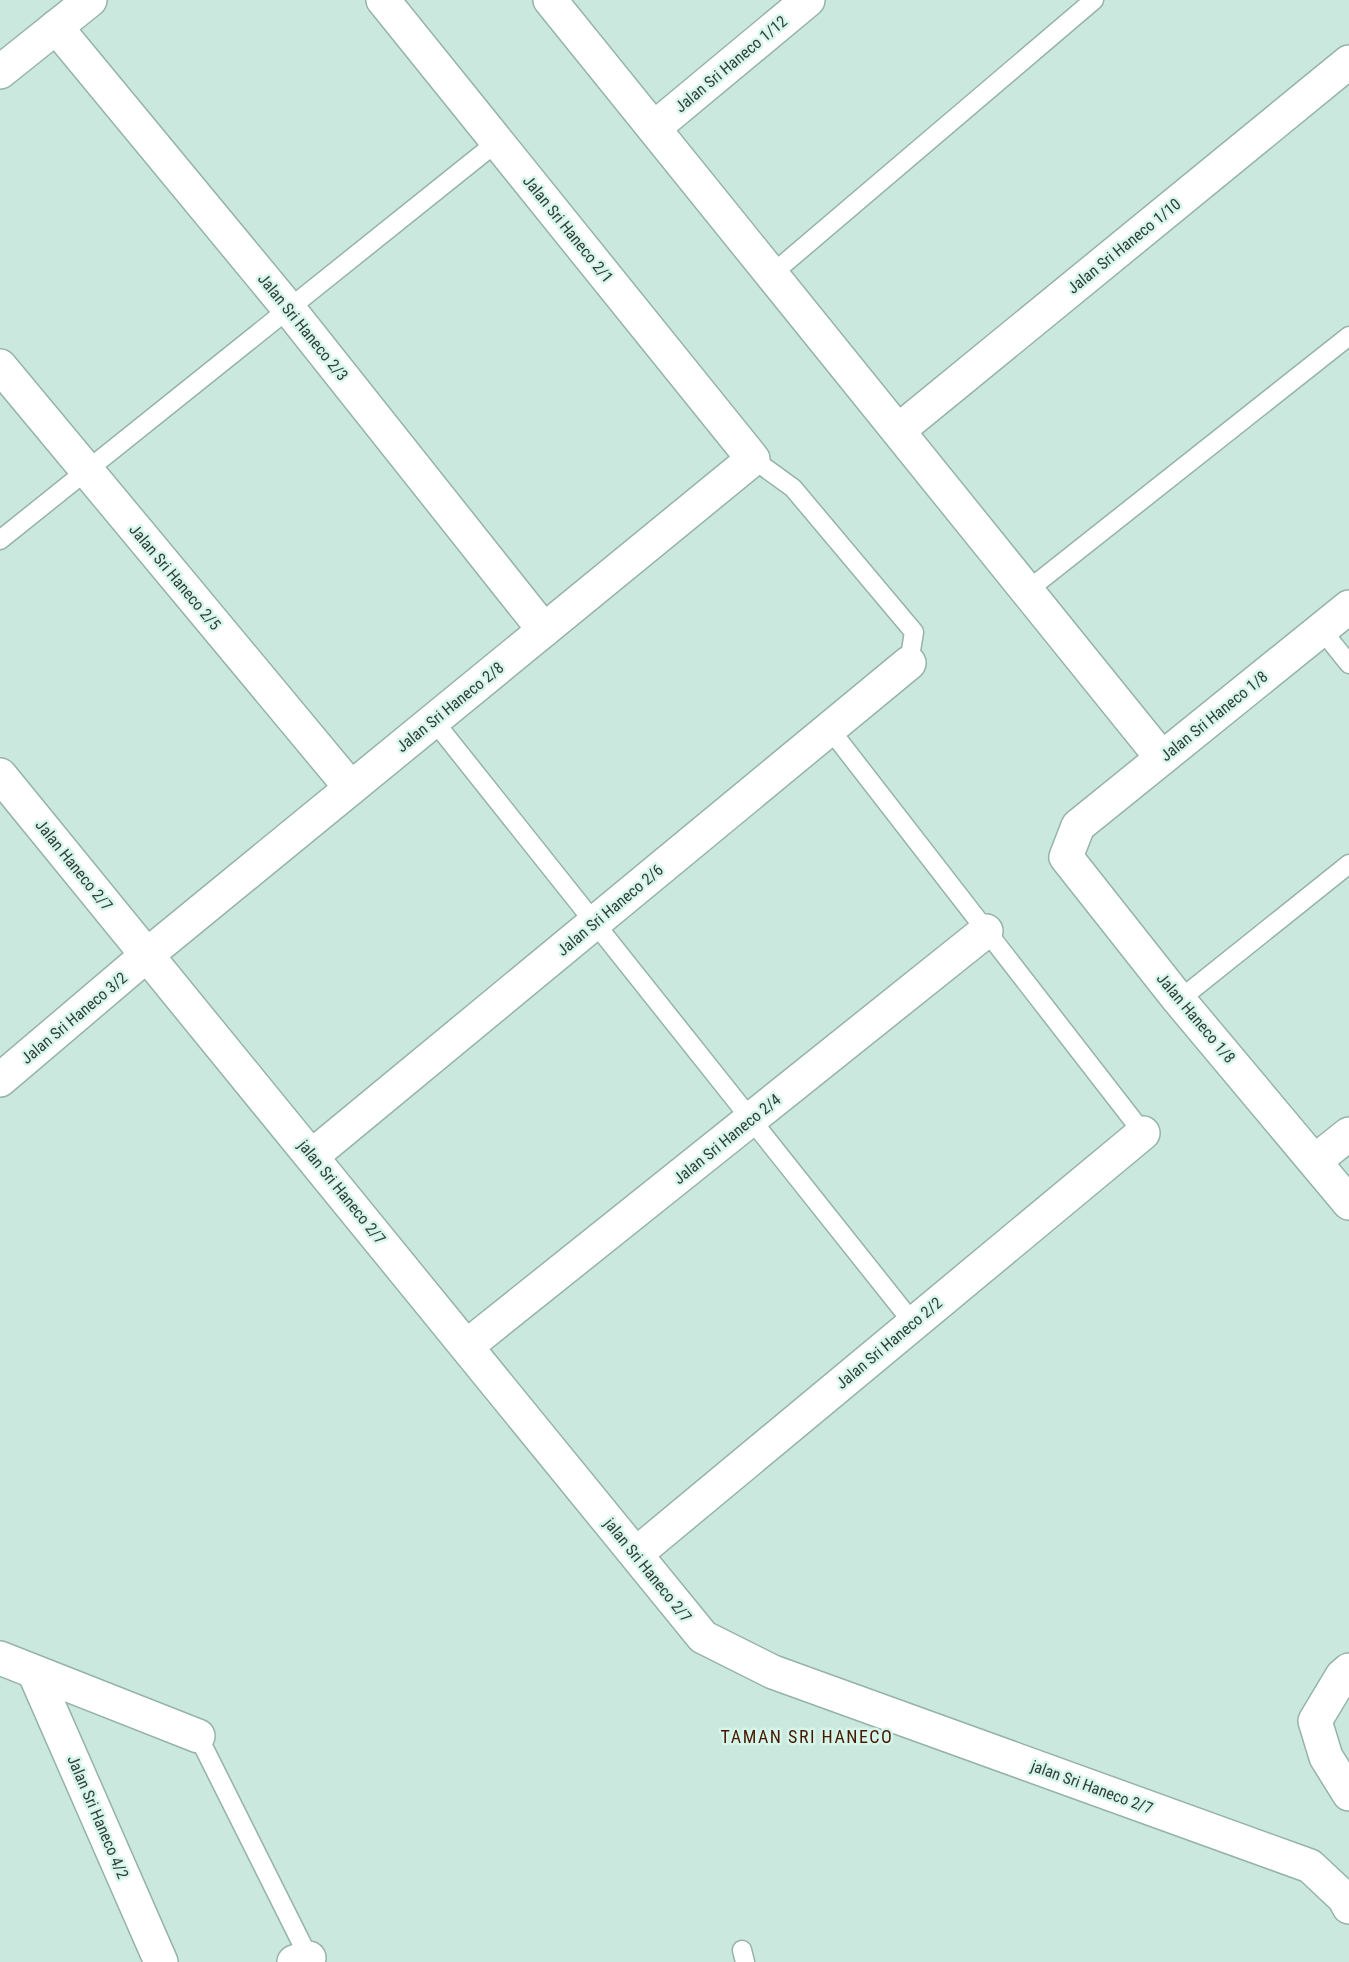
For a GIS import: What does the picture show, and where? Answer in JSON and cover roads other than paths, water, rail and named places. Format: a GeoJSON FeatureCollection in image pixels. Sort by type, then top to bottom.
{"type":"FeatureCollection","features":[{"type":"Feature","properties":{"kind":"street"},"geometry":{"type":"LineString","coordinates":[[0,72],[90,0]]}},
{"type":"Feature","properties":{"kind":"street","name":"Jalan Sri Haneco 2/1"},"geometry":{"type":"LineString","coordinates":[[383,0],[753,459]]}},
{"type":"Feature","properties":{"kind":"street"},"geometry":{"type":"LineString","coordinates":[[550,0],[1162,758]]}},
{"type":"Feature","properties":{"kind":"street","name":"Jalan Sri Haneco 1/12"},"geometry":{"type":"LineString","coordinates":[[654,128],[808,0]]}},
{"type":"Feature","properties":{"kind":"street","name":"Jalan Sri Haneco 2/3"},"geometry":{"type":"LineString","coordinates":[[56,27],[289,309],[544,630]]}},
{"type":"Feature","properties":{"kind":"street","name":"Jalan Sri Haneco 1/10"},"geometry":{"type":"LineString","coordinates":[[899,430],[1349,62]]}},
{"type":"Feature","properties":{"kind":"street","name":"Jalan Sri Haneco 2/5"},"geometry":{"type":"LineString","coordinates":[[0,366],[351,788]]}},
{"type":"Feature","properties":{"kind":"street","name":"Jalan Sri Haneco 2/8"},"geometry":{"type":"LineString","coordinates":[[147,955],[753,459]]}},
{"type":"Feature","properties":{"kind":"street","name":"Jalan Sri Haneco 1/8"},"geometry":{"type":"LineString","coordinates":[[1078,826],[1349,607]]}},
{"type":"Feature","properties":{"kind":"street","name":"Jalan Sri Haneco 2/6"},"geometry":{"type":"LineString","coordinates":[[312,1156],[909,663]]}},
{"type":"Feature","properties":{"kind":"street","name":"Jalan Haneco 2/7"},"geometry":{"type":"LineString","coordinates":[[0,775],[147,955]]}},
{"type":"Feature","properties":{"kind":"street","name":"Jalan Haneco 1/8"},"geometry":{"type":"LineString","coordinates":[[1078,826],[1066,857],[1179,1000],[1349,1203]]}},
{"type":"Feature","properties":{"kind":"street","name":"Jalan Sri Haneco 2/4"},"geometry":{"type":"LineString","coordinates":[[467,1346],[986,932]]}},
{"type":"Feature","properties":{"kind":"street","name":"Jalan Sri Haneco 3/2"},"geometry":{"type":"LineString","coordinates":[[0,1080],[147,955]]}},
{"type":"Feature","properties":{"kind":"street","name":"jalan Sri Haneco 2/7"},"geometry":{"type":"LineString","coordinates":[[147,955],[703,1637],[772,1672],[1310,1866],[1344,1898],[1349,1907]]}},
{"type":"Feature","properties":{"kind":"street","name":"Jalan Sri Haneco 2/2"},"geometry":{"type":"LineString","coordinates":[[636,1554],[1143,1133]]}},
{"type":"Feature","properties":{"kind":"street"},"geometry":{"type":"LineString","coordinates":[[1315,1161],[1349,1134]]}},
{"type":"Feature","properties":{"kind":"street"},"geometry":{"type":"LineString","coordinates":[[0,1658],[198,1736]]}},
{"type":"Feature","properties":{"kind":"street"},"geometry":{"type":"LineString","coordinates":[[1349,1670],[1342,1676],[1315,1721],[1326,1757],[1349,1794]]}},
{"type":"Feature","properties":{"kind":"street","name":"Jalan Sri Haneco 4/2"},"geometry":{"type":"LineString","coordinates":[[34,1672],[161,1962]]}},
{"type":"Feature","properties":{"kind":"lane"},"geometry":{"type":"LineString","coordinates":[[772,274],[1094,0]]}},
{"type":"Feature","properties":{"kind":"lane"},"geometry":{"type":"LineString","coordinates":[[0,540],[497,142]]}},
{"type":"Feature","properties":{"kind":"lane"},"geometry":{"type":"LineString","coordinates":[[1028,590],[1349,336]]}},
{"type":"Feature","properties":{"kind":"lane"},"geometry":{"type":"LineString","coordinates":[[753,459],[793,488],[914,632],[909,663]]}},
{"type":"Feature","properties":{"kind":"lane"},"geometry":{"type":"LineString","coordinates":[[1321,629],[1349,664]]}},
{"type":"Feature","properties":{"kind":"lane"},"geometry":{"type":"LineString","coordinates":[[434,721],[913,1323]]}},
{"type":"Feature","properties":{"kind":"lane"},"geometry":{"type":"LineString","coordinates":[[829,728],[1143,1133]]}},
{"type":"Feature","properties":{"kind":"lane"},"geometry":{"type":"LineString","coordinates":[[1179,1000],[1349,864]]}},
{"type":"Feature","properties":{"kind":"lane"},"geometry":{"type":"LineString","coordinates":[[198,1736],[301,1960]]}},
{"type":"Feature","properties":{"kind":"district","name":"TAMAN SRI HANECO"},"geometry":{"type":"Point","coordinates":[807,1736]}}]}
